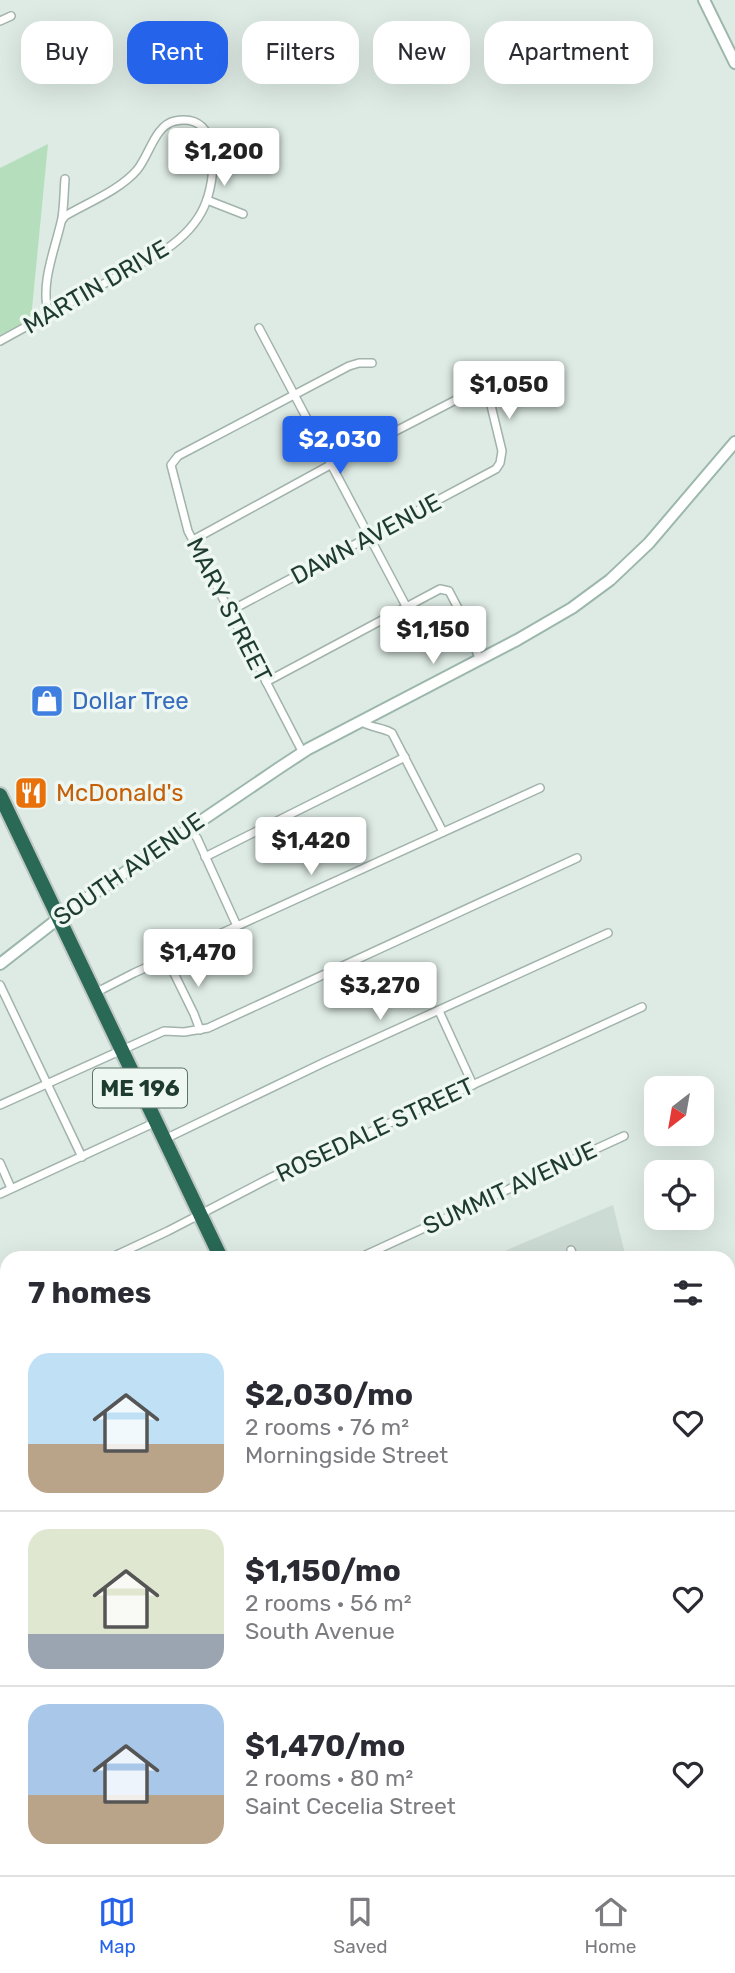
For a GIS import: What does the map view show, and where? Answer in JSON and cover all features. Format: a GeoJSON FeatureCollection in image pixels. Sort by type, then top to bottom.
{"type":"FeatureCollection","features":[{"type":"Feature","properties":{"kind":"highway","name":"ME 196"},"geometry":{"type":"LineString","coordinates":[[0,795],[218,1251]]}},
{"type":"Feature","properties":{"kind":"street"},"geometry":{"type":"LineString","coordinates":[[704,0],[735,63]]}},
{"type":"Feature","properties":{"kind":"street"},"geometry":{"type":"LineString","coordinates":[[0,21],[11,16]]}},
{"type":"Feature","properties":{"kind":"street","name":"MARTIN DRIVE"},"geometry":{"type":"LineString","coordinates":[[0,341],[171,246],[193,225],[206,200],[214,166],[208,136],[195,123],[179,120],[163,127],[144,161],[126,181],[62,220]]}},
{"type":"Feature","properties":{"kind":"street"},"geometry":{"type":"LineString","coordinates":[[48,314],[45,299],[47,283],[55,239],[62,220],[65,179]]}},
{"type":"Feature","properties":{"kind":"street"},"geometry":{"type":"LineString","coordinates":[[206,200],[243,214]]}},
{"type":"Feature","properties":{"kind":"street"},"geometry":{"type":"LineString","coordinates":[[259,328],[407,606]]}},
{"type":"Feature","properties":{"kind":"street"},"geometry":{"type":"LineString","coordinates":[[295,394],[349,366],[372,363]]}},
{"type":"Feature","properties":{"kind":"street","name":"DAWN AVENUE"},"geometry":{"type":"LineString","coordinates":[[230,611],[495,469],[500,463],[502,451],[488,393],[484,388],[477,389],[331,464]]}},
{"type":"Feature","properties":{"kind":"street","name":"MARY STREET"},"geometry":{"type":"LineString","coordinates":[[295,394],[178,456],[172,463],[172,474],[192,540],[303,752]]}},
{"type":"Feature","properties":{"kind":"street","name":"SOUTH AVENUE"},"geometry":{"type":"LineString","coordinates":[[0,964],[58,918],[303,752],[564,613],[610,580],[670,520],[735,442]]}},
{"type":"Feature","properties":{"kind":"street"},"geometry":{"type":"LineString","coordinates":[[192,540],[331,464]]}},
{"type":"Feature","properties":{"kind":"street"},"geometry":{"type":"LineString","coordinates":[[266,682],[440,589],[447,589],[460,612],[480,660]]}},
{"type":"Feature","properties":{"kind":"street"},"geometry":{"type":"LineString","coordinates":[[360,721],[369,727],[392,733],[443,832]]}},
{"type":"Feature","properties":{"kind":"street"},"geometry":{"type":"LineString","coordinates":[[205,857],[405,757]]}},
{"type":"Feature","properties":{"kind":"street"},"geometry":{"type":"LineString","coordinates":[[95,993],[540,788]]}},
{"type":"Feature","properties":{"kind":"street"},"geometry":{"type":"LineString","coordinates":[[189,828],[237,926]]}},
{"type":"Feature","properties":{"kind":"street"},"geometry":{"type":"LineString","coordinates":[[0,1105],[164,1031],[184,1032],[208,1028],[577,858]]}},
{"type":"Feature","properties":{"kind":"street"},"geometry":{"type":"LineString","coordinates":[[165,1139],[608,933]]}},
{"type":"Feature","properties":{"kind":"street"},"geometry":{"type":"LineString","coordinates":[[167,959],[200,1030]]}},
{"type":"Feature","properties":{"kind":"street"},"geometry":{"type":"LineString","coordinates":[[0,985],[82,1157]]}},
{"type":"Feature","properties":{"kind":"street","name":"ROSEDALE STREET"},"geometry":{"type":"LineString","coordinates":[[124,1251],[270,1178],[642,1007]]}},
{"type":"Feature","properties":{"kind":"street"},"geometry":{"type":"LineString","coordinates":[[439,1011],[473,1085]]}},
{"type":"Feature","properties":{"kind":"street"},"geometry":{"type":"LineString","coordinates":[[0,1194],[157,1122]]}},
{"type":"Feature","properties":{"kind":"street","name":"SUMMIT AVENUE"},"geometry":{"type":"LineString","coordinates":[[374,1251],[624,1136]]}},
{"type":"Feature","properties":{"kind":"street"},"geometry":{"type":"LineString","coordinates":[[0,1163],[11,1188]]}},
{"type":"Feature","properties":{"kind":"shaded area"},"geometry":{"type":"Polygon","coordinates":[[[613,1205],[624,1251],[505,1251],[613,1205]]]}},
{"type":"Feature","properties":{"kind":"green space"},"geometry":{"type":"Polygon","coordinates":[[[48,144],[31,319],[0,335],[0,168],[48,144]]]}},
{"type":"Feature","properties":{"kind":"place","name":"Dollar Tree"},"geometry":{"type":"Point","coordinates":[47,701]}},
{"type":"Feature","properties":{"kind":"place","name":"McDonald's"},"geometry":{"type":"Point","coordinates":[31,793]}}]}
